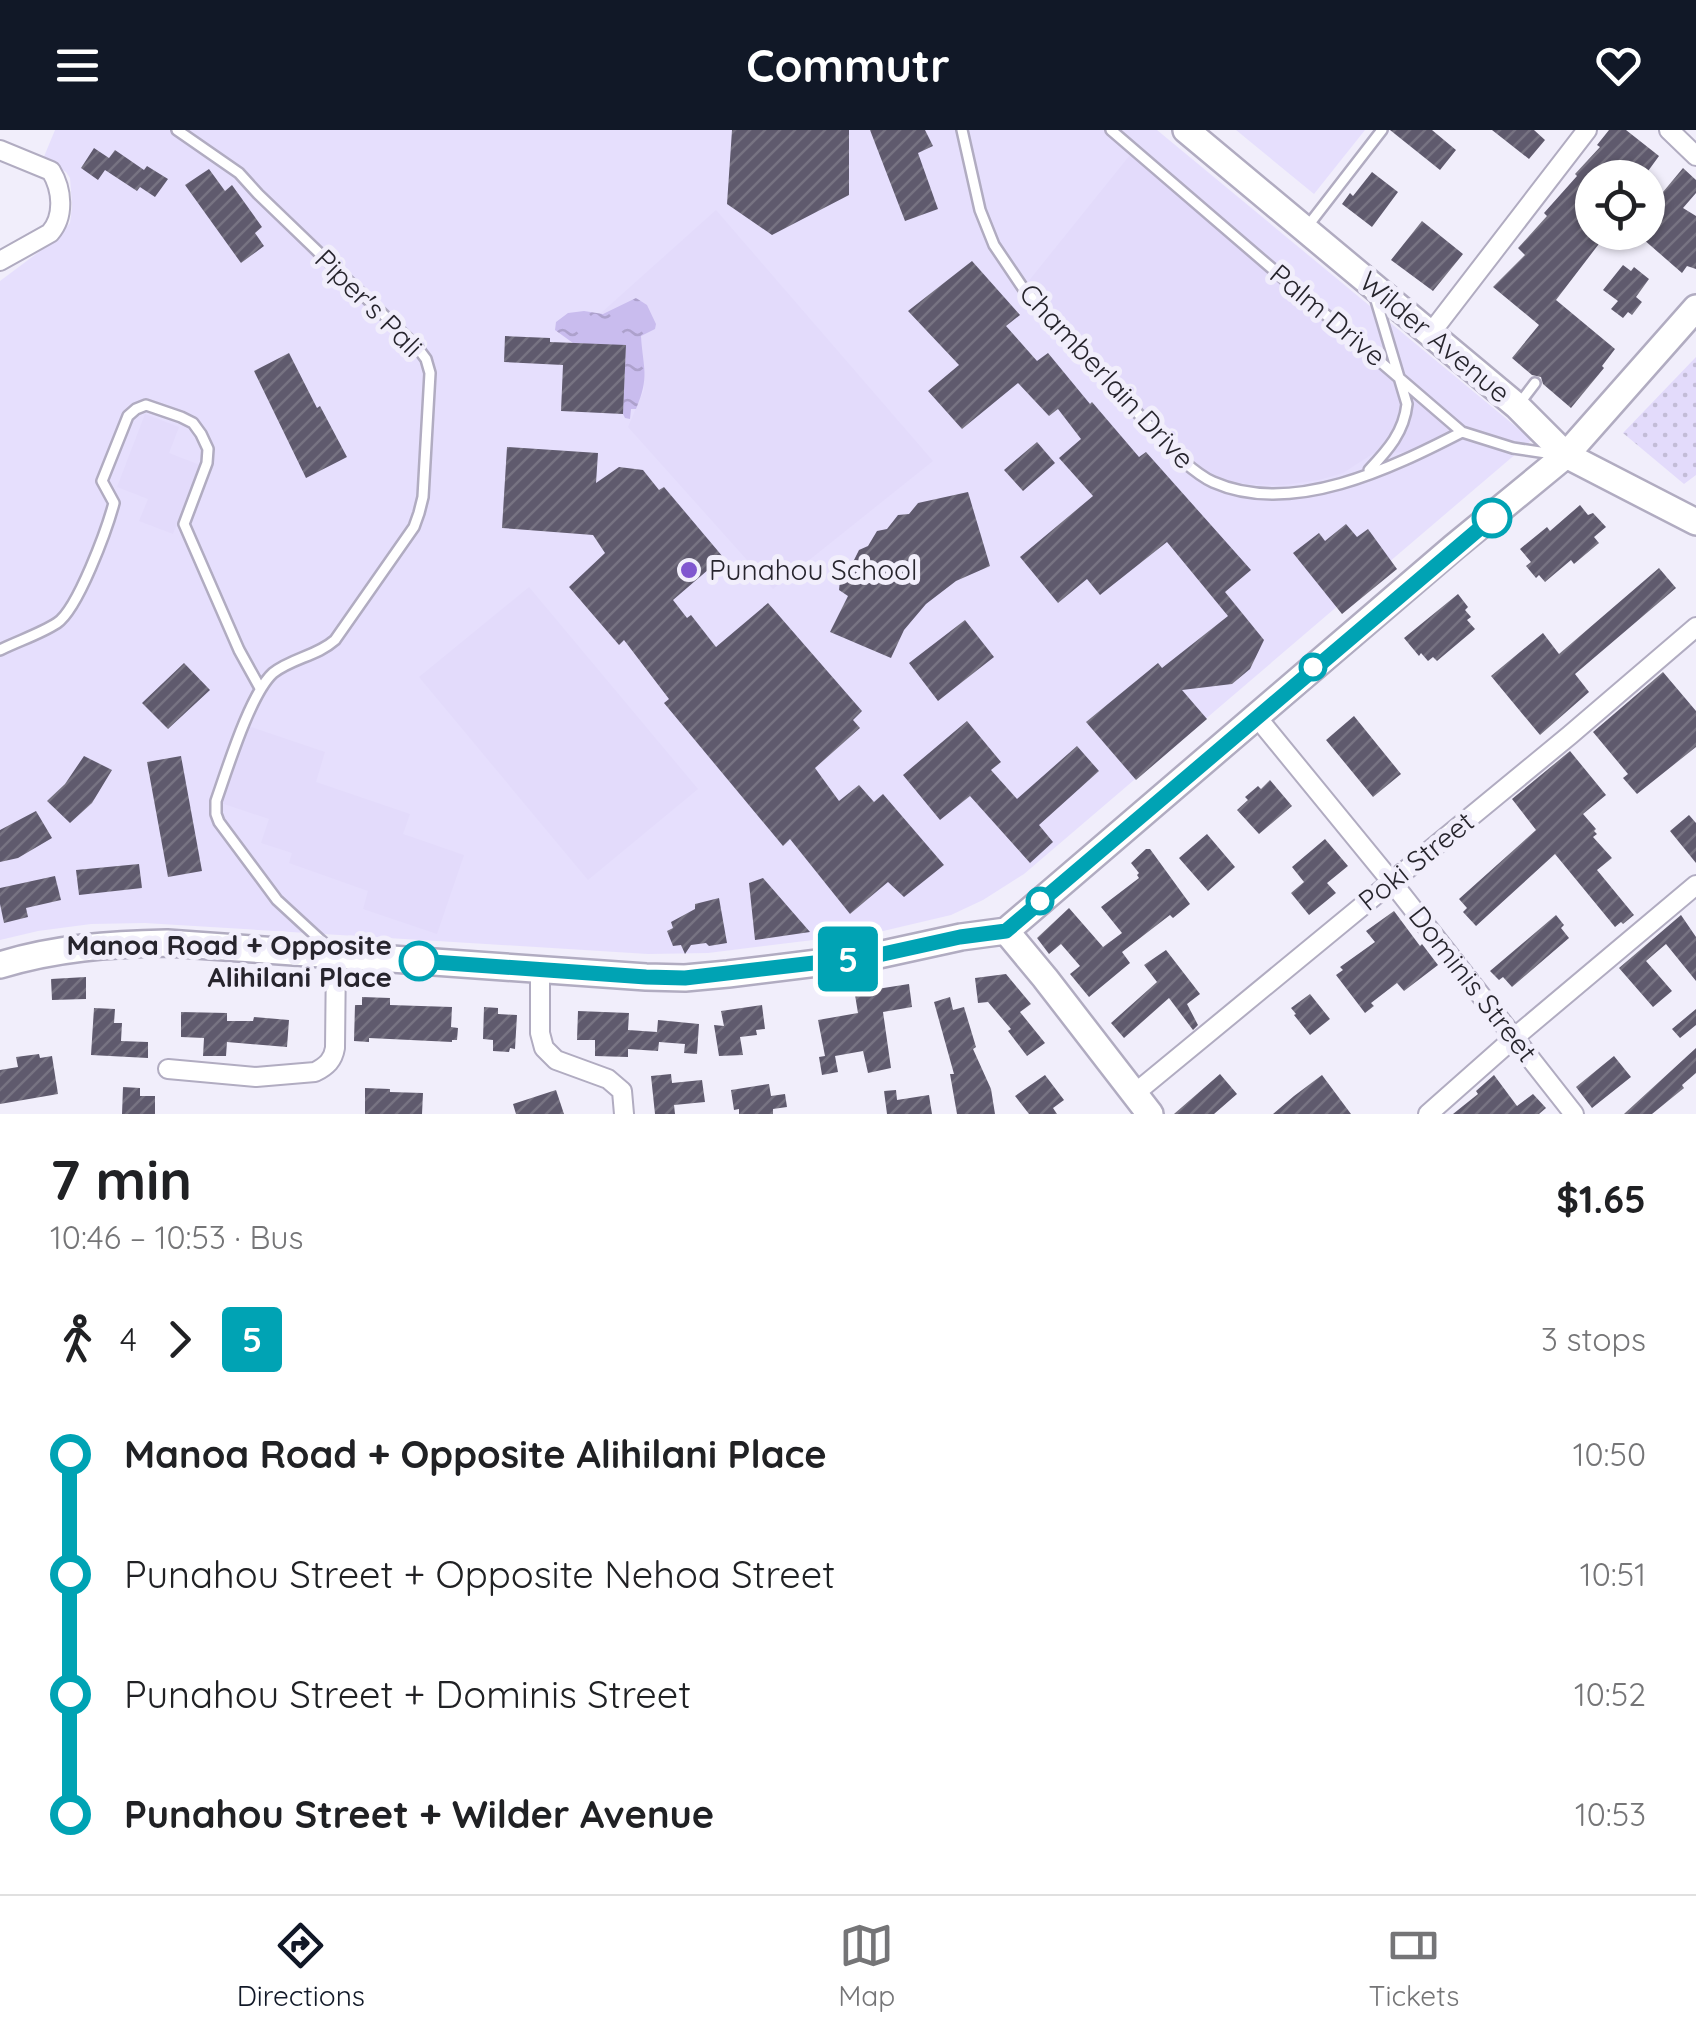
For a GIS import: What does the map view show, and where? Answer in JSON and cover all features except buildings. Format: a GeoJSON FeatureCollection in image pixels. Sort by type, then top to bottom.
{"type":"FeatureCollection","features":[{"type":"Feature","properties":{"kind":"main road","name":"Wilder Avenue"},"geometry":{"type":"LineString","coordinates":[[1194,132],[1517,406],[1566,456],[1696,522]]}},
{"type":"Feature","properties":{"kind":"main road"},"geometry":{"type":"LineString","coordinates":[[0,965],[80,948],[167,942],[685,978],[874,956],[1006,931],[1454,547],[1566,456],[1696,308]]}},
{"type":"Feature","properties":{"kind":"main road"},"geometry":{"type":"LineString","coordinates":[[1006,931],[1142,1104]]}},
{"type":"Feature","properties":{"kind":"street"},"geometry":{"type":"LineString","coordinates":[[1430,334],[1586,130]]}},
{"type":"Feature","properties":{"kind":"street"},"geometry":{"type":"LineString","coordinates":[[1668,130],[1696,156]]}},
{"type":"Feature","properties":{"kind":"street"},"geometry":{"type":"LineString","coordinates":[[0,150],[50,171],[56,178],[60,202],[56,226],[50,233],[0,261]]}},
{"type":"Feature","properties":{"kind":"street","name":"Poki Street"},"geometry":{"type":"LineString","coordinates":[[1142,1104],[1392,881],[1696,626]]}},
{"type":"Feature","properties":{"kind":"street","name":"Dominis Street"},"geometry":{"type":"LineString","coordinates":[[1256,716],[1392,881],[1574,1114]]}},
{"type":"Feature","properties":{"kind":"street"},"geometry":{"type":"LineString","coordinates":[[1428,1114],[1696,885]]}},
{"type":"Feature","properties":{"kind":"street"},"geometry":{"type":"LineString","coordinates":[[168,1069],[256,1076],[315,1072],[322,1068],[336,1048],[336,955]]}},
{"type":"Feature","properties":{"kind":"street"},"geometry":{"type":"LineString","coordinates":[[540,969],[540,1033],[544,1048],[556,1060],[608,1080],[622,1091],[624,1114]]}},
{"type":"Feature","properties":{"kind":"lane","name":"Piper's Pali"},"geometry":{"type":"LineString","coordinates":[[177,130],[239,172],[417,347],[430,373],[423,497],[414,527],[335,640],[326,648],[284,666],[260,688]]}},
{"type":"Feature","properties":{"kind":"lane","name":"Chamberlain Drive"},"geometry":{"type":"LineString","coordinates":[[962,130],[984,223],[994,245],[1024,288],[1201,477],[1221,486],[1266,494],[1318,489],[1396,463],[1462,432]]}},
{"type":"Feature","properties":{"kind":"lane","name":"Palm Drive"},"geometry":{"type":"LineString","coordinates":[[1111,130],[1462,432],[1513,448],[1566,456]]}},
{"type":"Feature","properties":{"kind":"lane"},"geometry":{"type":"LineString","coordinates":[[1306,229],[1382,130]]}},
{"type":"Feature","properties":{"kind":"lane"},"geometry":{"type":"LineString","coordinates":[[1364,475],[1394,442],[1405,420],[1407,404],[1372,285]]}},
{"type":"Feature","properties":{"kind":"lane"},"geometry":{"type":"LineString","coordinates":[[1517,406],[1535,383]]}},
{"type":"Feature","properties":{"kind":"lane"},"geometry":{"type":"LineString","coordinates":[[0,650],[60,621],[72,604],[107,528],[114,503],[102,481],[128,416],[146,405],[193,423],[208,449],[207,462],[184,524],[239,650],[260,688],[217,797],[216,814],[277,900],[336,955]]}},
{"type":"Feature","properties":{"kind":"shaded area","name":"Punahou School"},"geometry":{"type":"Polygon","coordinates":[[[55,130],[1157,130],[1532,440],[1024,874],[951,915],[879,932],[708,953],[648,954],[145,923],[91,924],[0,940],[0,281],[56,239],[70,223],[70,178],[43,159],[55,130]]]}},
{"type":"Feature","properties":{"kind":"shaded area"},"geometry":{"type":"Polygon","coordinates":[[[1236,130],[1365,130],[1314,194],[1236,130]]]}},
{"type":"Feature","properties":{"kind":"shaded area"},"geometry":{"type":"Polygon","coordinates":[[[1134,150],[1462,432],[1412,452],[1374,453],[1343,473],[1284,485],[1226,480],[1206,474],[1176,455],[1023,288],[1134,150]]]}},
{"type":"Feature","properties":{"kind":"shaded area"},"geometry":{"type":"Polygon","coordinates":[[[716,210],[933,461],[773,589],[628,427],[644,390],[641,336],[656,324],[652,316],[601,313],[716,210]]]}},
{"type":"Feature","properties":{"kind":"shaded area"},"geometry":{"type":"Polygon","coordinates":[[[1696,357],[1696,475],[1684,484],[1623,433],[1696,357]]]}},
{"type":"Feature","properties":{"kind":"shaded area"},"geometry":{"type":"Polygon","coordinates":[[[145,414],[179,427],[169,453],[200,465],[173,534],[139,521],[148,499],[117,487],[145,414]]]}},
{"type":"Feature","properties":{"kind":"shaded area"},"geometry":{"type":"Polygon","coordinates":[[[529,587],[698,789],[588,880],[419,677],[529,587]]]}},
{"type":"Feature","properties":{"kind":"shaded area"},"geometry":{"type":"Polygon","coordinates":[[[248,726],[325,752],[316,782],[410,814],[403,834],[464,855],[437,934],[363,909],[368,891],[289,863],[292,853],[261,843],[269,819],[221,803],[248,726]]]}},
{"type":"Feature","properties":{"kind":"water"},"geometry":{"type":"Polygon","coordinates":[[[636,298],[647,305],[656,324],[655,329],[641,336],[644,380],[630,419],[623,414],[626,346],[573,343],[555,330],[556,322],[568,313],[603,314],[636,298]]]}},
{"type":"Feature","properties":{"kind":"bus line","name":"5"},"geometry":{"type":"LineString","coordinates":[[419,961],[685,978],[874,956],[1006,931],[1492,518]]}},
{"type":"Feature","properties":{"kind":"place","name":"Punahou School"},"geometry":{"type":"Point","coordinates":[689,570]}},
{"type":"Feature","properties":{"kind":"place","name":"Manoa Road + Opposite Alihilani Place"},"geometry":{"type":"Point","coordinates":[419,961]}}]}
